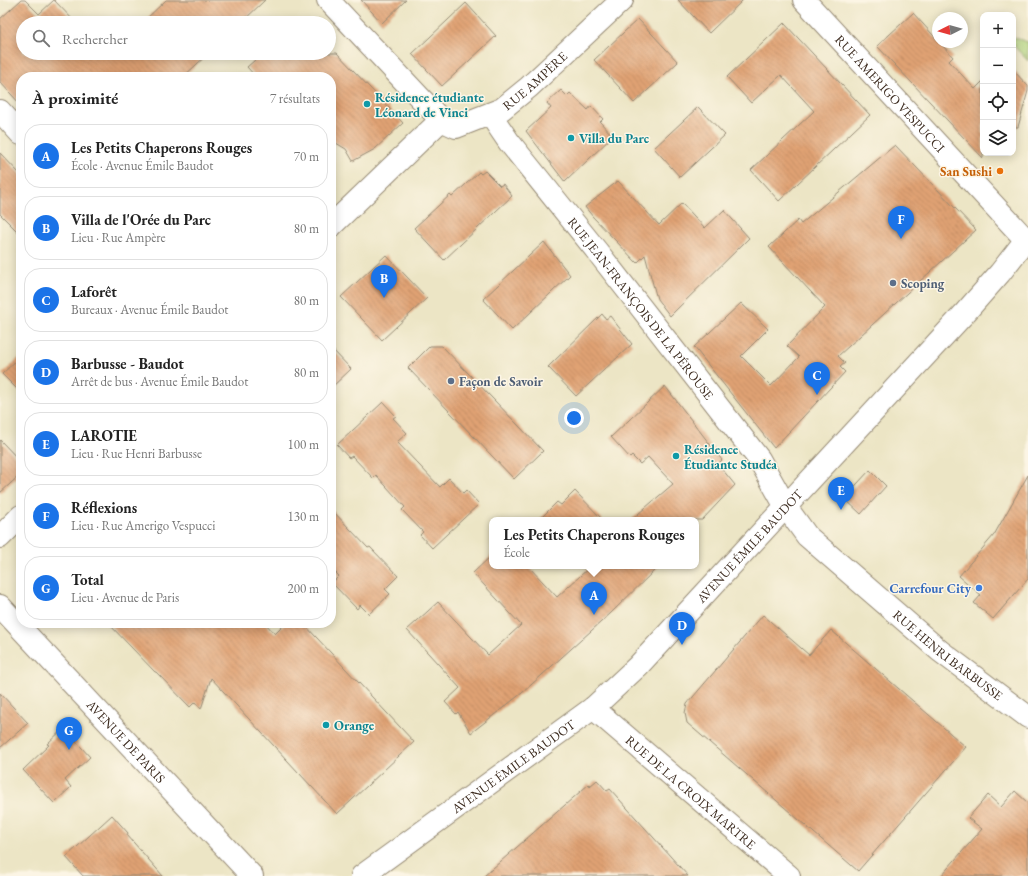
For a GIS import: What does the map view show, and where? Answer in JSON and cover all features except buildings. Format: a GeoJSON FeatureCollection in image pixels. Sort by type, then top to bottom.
{"type":"FeatureCollection","features":[{"type":"Feature","properties":{"kind":"street"},"geometry":{"type":"LineString","coordinates":[[328,0],[441,120],[336,221]]}},
{"type":"Feature","properties":{"kind":"street","name":"RUE AMPÈRE"},"geometry":{"type":"LineString","coordinates":[[441,120],[456,128],[502,109],[529,87],[622,0]]}},
{"type":"Feature","properties":{"kind":"street","name":"RUE AMERIGO VESPUCCI"},"geometry":{"type":"LineString","coordinates":[[804,0],[1027,239]]}},
{"type":"Feature","properties":{"kind":"street"},"geometry":{"type":"LineString","coordinates":[[0,111],[16,129]]}},
{"type":"Feature","properties":{"kind":"street","name":"RUE JEAN-FRANÇOIS DE LA PÉROUSE"},"geometry":{"type":"LineString","coordinates":[[490,114],[509,142],[595,249],[758,459],[786,507]]}},
{"type":"Feature","properties":{"kind":"street","name":"AVENUE ÉMILE BAUDOT"},"geometry":{"type":"LineString","coordinates":[[362,876],[593,708],[638,666],[963,315],[1000,274],[1027,239]]}},
{"type":"Feature","properties":{"kind":"street","name":"RUE HENRI BARBUSSE"},"geometry":{"type":"LineString","coordinates":[[786,507],[807,536],[940,651],[1028,717]]}},
{"type":"Feature","properties":{"kind":"street"},"geometry":{"type":"LineString","coordinates":[[0,537],[16,521]]}},
{"type":"Feature","properties":{"kind":"street","name":"AVENUE DE PARIS"},"geometry":{"type":"LineString","coordinates":[[0,606],[16,623]]}},
{"type":"Feature","properties":{"kind":"street","name":"AVENUE DE PARIS"},"geometry":{"type":"LineString","coordinates":[[21,628],[252,876]]}},
{"type":"Feature","properties":{"kind":"street","name":"RUE DE LA CROIX MARTRE"},"geometry":{"type":"LineString","coordinates":[[593,708],[789,876]]}},
{"type":"Feature","properties":{"kind":"green space"},"geometry":{"type":"Polygon","coordinates":[[[1016,38],[1027,42],[1028,41],[1028,61],[1016,48],[1016,38]]]}},
{"type":"Feature","properties":{"kind":"place","name":"Résidence étudiante Léonard de Vinci"},"geometry":{"type":"Point","coordinates":[367,104]}},
{"type":"Feature","properties":{"kind":"place","name":"Villa du Parc"},"geometry":{"type":"Point","coordinates":[571,138]}},
{"type":"Feature","properties":{"kind":"place","name":"San Sushi"},"geometry":{"type":"Point","coordinates":[1000,171]}},
{"type":"Feature","properties":{"kind":"place","name":"Réflexions"},"geometry":{"type":"Point","coordinates":[901,239]}},
{"type":"Feature","properties":{"kind":"place","name":"Scoping"},"geometry":{"type":"Point","coordinates":[893,283]}},
{"type":"Feature","properties":{"kind":"place","name":"Villa de l'Orée du Parc"},"geometry":{"type":"Point","coordinates":[384,298]}},
{"type":"Feature","properties":{"kind":"place","name":"Façon de Savoir"},"geometry":{"type":"Point","coordinates":[451,381]}},
{"type":"Feature","properties":{"kind":"place","name":"Laforêt"},"geometry":{"type":"Point","coordinates":[817,395]}},
{"type":"Feature","properties":{"kind":"place","name":"Résidence Étudiante Studéa"},"geometry":{"type":"Point","coordinates":[676,456]}},
{"type":"Feature","properties":{"kind":"place","name":"LAROTIE"},"geometry":{"type":"Point","coordinates":[841,510]}},
{"type":"Feature","properties":{"kind":"place","name":"Carrefour City"},"geometry":{"type":"Point","coordinates":[979,588]}},
{"type":"Feature","properties":{"kind":"place","name":"Les Petits Chaperons Rouges"},"geometry":{"type":"Point","coordinates":[594,615]}},
{"type":"Feature","properties":{"kind":"place","name":"Barbusse - Baudot"},"geometry":{"type":"Point","coordinates":[682,645]}},
{"type":"Feature","properties":{"kind":"place","name":"Orange"},"geometry":{"type":"Point","coordinates":[326,725]}},
{"type":"Feature","properties":{"kind":"place","name":"Total"},"geometry":{"type":"Point","coordinates":[69,750]}}]}
